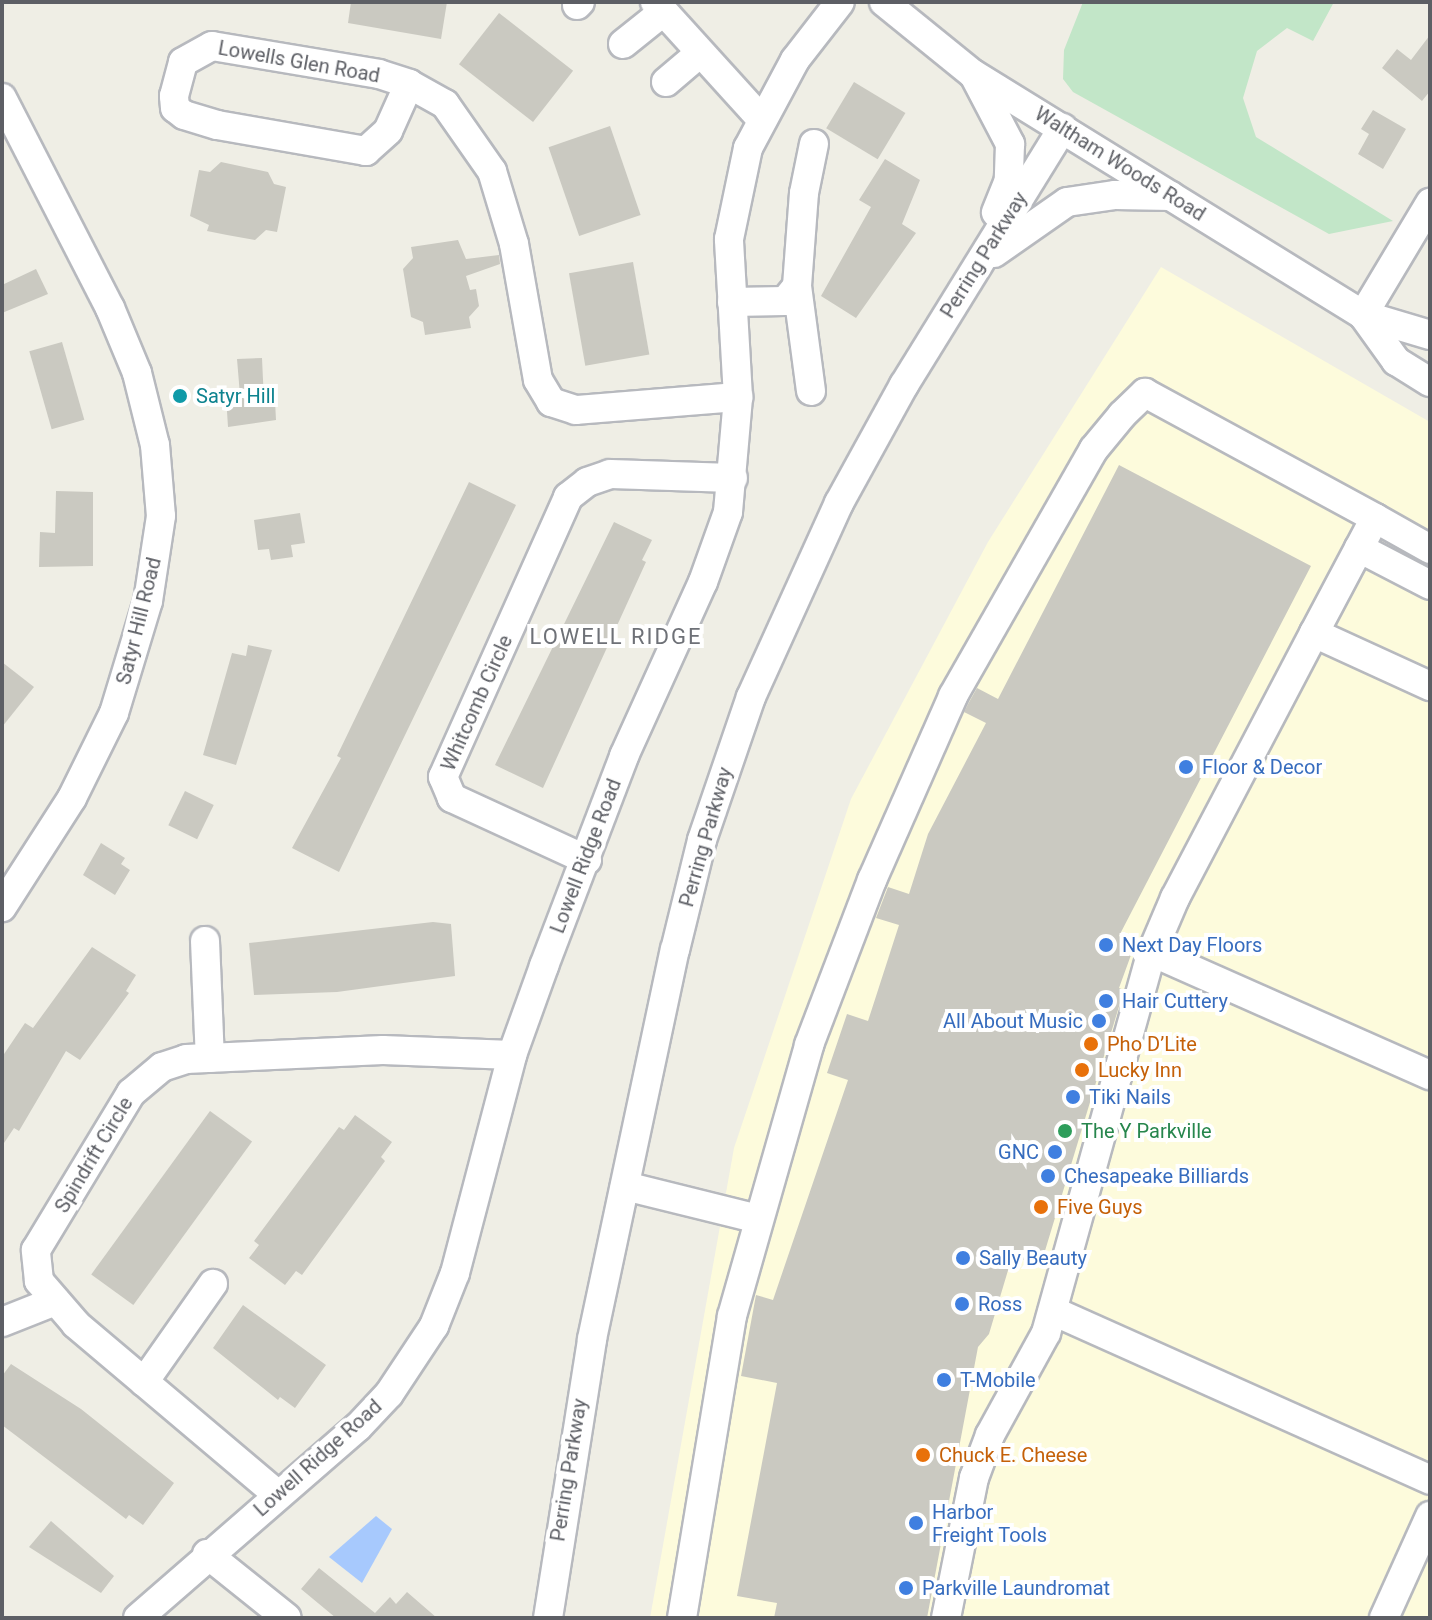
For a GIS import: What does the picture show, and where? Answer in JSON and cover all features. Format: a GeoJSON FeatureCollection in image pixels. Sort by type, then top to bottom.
{"type":"FeatureCollection","features":[{"type":"Feature","properties":{"kind":"street","name":"Lowell Ridge Road"},"geometry":{"type":"LineString","coordinates":[[138,1618],[389,1394],[434,1326],[455,1273],[512,1055],[624,756],[712,557],[733,478],[738,397],[729,239],[735,196],[760,118],[795,60],[840,2]]}},
{"type":"Feature","properties":{"kind":"street","name":"Waltham Woods Road"},"geometry":{"type":"LineString","coordinates":[[884,2],[973,74],[1363,315],[1430,335]]}},
{"type":"Feature","properties":{"kind":"street"},"geometry":{"type":"LineString","coordinates":[[623,44],[659,7],[760,118]]}},
{"type":"Feature","properties":{"kind":"street","name":"Lowells Glen Road"},"geometry":{"type":"LineString","coordinates":[[409,84],[388,131],[366,151],[217,125],[184,115],[175,108],[174,96],[183,62],[212,46],[379,74],[409,84],[445,104],[492,171],[514,244],[538,380],[551,402],[576,410],[738,397]]}},
{"type":"Feature","properties":{"kind":"street"},"geometry":{"type":"LineString","coordinates":[[666,82],[699,54]]}},
{"type":"Feature","properties":{"kind":"street"},"geometry":{"type":"LineString","coordinates":[[973,74],[1003,125],[1012,161],[973,272]]}},
{"type":"Feature","properties":{"kind":"street","name":"Satyr Hill Road"},"geometry":{"type":"LineString","coordinates":[[2,98],[103,294],[137,373],[155,445],[161,516],[148,601],[114,713],[72,798],[2,907]]}},
{"type":"Feature","properties":{"kind":"street","name":"Perring Parkway"},"geometry":{"type":"LineString","coordinates":[[548,1618],[573,1439],[625,1186],[702,840],[751,697],[839,503],[973,272],[1063,128]]}},
{"type":"Feature","properties":{"kind":"street"},"geometry":{"type":"LineString","coordinates":[[811,391],[797,286],[804,193],[814,144]]}},
{"type":"Feature","properties":{"kind":"street"},"geometry":{"type":"LineString","coordinates":[[973,272],[1011,237],[1067,202],[1115,195],[1172,196]]}},
{"type":"Feature","properties":{"kind":"street"},"geometry":{"type":"LineString","coordinates":[[1363,315],[1430,203]]}},
{"type":"Feature","properties":{"kind":"street"},"geometry":{"type":"LineString","coordinates":[[732,302],[785,301],[797,286]]}},
{"type":"Feature","properties":{"kind":"street","name":"Waltham Woods Road"},"geometry":{"type":"LineString","coordinates":[[1363,315],[1396,361],[1430,382]]}},
{"type":"Feature","properties":{"kind":"street"},"geometry":{"type":"LineString","coordinates":[[682,1618],[706,1452],[758,1219],[809,1045],[919,768],[989,630],[1094,449],[1145,393],[1430,549]]}},
{"type":"Feature","properties":{"kind":"street","name":"Whitcomb Circle"},"geometry":{"type":"LineString","coordinates":[[587,860],[452,798],[443,777],[568,497],[587,482],[610,474],[733,478]]}},
{"type":"Feature","properties":{"kind":"street"},"geometry":{"type":"LineString","coordinates":[[946,1618],[980,1457],[1034,1358],[1053,1311],[1152,952],[1175,898],[1375,518]]}},
{"type":"Feature","properties":{"kind":"street"},"geometry":{"type":"LineString","coordinates":[[1359,548],[1430,585]]}},
{"type":"Feature","properties":{"kind":"street"},"geometry":{"type":"LineString","coordinates":[[1314,633],[1430,686]]}},
{"type":"Feature","properties":{"kind":"street"},"geometry":{"type":"LineString","coordinates":[[205,941],[210,1058]]}},
{"type":"Feature","properties":{"kind":"street"},"geometry":{"type":"LineString","coordinates":[[1152,952],[1430,1075]]}},
{"type":"Feature","properties":{"kind":"street","name":"Spindrift Circle"},"geometry":{"type":"LineString","coordinates":[[278,1495],[144,1382],[55,1301],[39,1281],[36,1250],[131,1093],[162,1067],[210,1058],[434,1049],[512,1055]]}},
{"type":"Feature","properties":{"kind":"street"},"geometry":{"type":"LineString","coordinates":[[625,1186],[758,1219]]}},
{"type":"Feature","properties":{"kind":"street"},"geometry":{"type":"LineString","coordinates":[[144,1382],[213,1284]]}},
{"type":"Feature","properties":{"kind":"street"},"geometry":{"type":"LineString","coordinates":[[2,1322],[55,1301]]}},
{"type":"Feature","properties":{"kind":"street"},"geometry":{"type":"LineString","coordinates":[[1053,1311],[1430,1480]]}},
{"type":"Feature","properties":{"kind":"street"},"geometry":{"type":"LineString","coordinates":[[1384,1618],[1430,1516]]}},
{"type":"Feature","properties":{"kind":"street"},"geometry":{"type":"LineString","coordinates":[[207,1554],[287,1618]]}},
{"type":"Feature","properties":{"kind":"shaded area"},"geometry":{"type":"Polygon","coordinates":[[[1161,267],[1430,422],[1430,1618],[650,1618],[734,1148],[851,799],[988,542],[1161,267]]]}},
{"type":"Feature","properties":{"kind":"green space"},"geometry":{"type":"Polygon","coordinates":[[[1083,2],[1334,2],[1313,41],[1287,28],[1257,51],[1243,98],[1256,137],[1393,221],[1329,234],[1073,92],[1063,79],[1064,50],[1083,2]]]}},
{"type":"Feature","properties":{"kind":"water"},"geometry":{"type":"Polygon","coordinates":[[[376,1516],[392,1529],[362,1583],[329,1557],[376,1516]]]}},
{"type":"Feature","properties":{"kind":"building"},"geometry":{"type":"Polygon","coordinates":[[[351,2],[447,2],[441,39],[348,23],[351,2]]]}},
{"type":"Feature","properties":{"kind":"building"},"geometry":{"type":"Polygon","coordinates":[[[499,13],[573,71],[533,122],[459,64],[499,13]]]}},
{"type":"Feature","properties":{"kind":"building"},"geometry":{"type":"Polygon","coordinates":[[[1430,35],[1430,91],[1422,101],[1382,68],[1397,49],[1411,60],[1430,35]]]}},
{"type":"Feature","properties":{"kind":"building"},"geometry":{"type":"Polygon","coordinates":[[[854,82],[905,113],[878,159],[826,128],[854,82]]]}},
{"type":"Feature","properties":{"kind":"building"},"geometry":{"type":"Polygon","coordinates":[[[1373,110],[1406,129],[1383,169],[1358,154],[1369,134],[1361,129],[1373,110]]]}},
{"type":"Feature","properties":{"kind":"building"},"geometry":{"type":"Polygon","coordinates":[[[610,126],[641,215],[579,236],[549,147],[610,126]]]}},
{"type":"Feature","properties":{"kind":"building"},"geometry":{"type":"Polygon","coordinates":[[[885,159],[920,180],[902,224],[916,233],[856,318],[821,296],[871,207],[859,200],[885,159]]]}},
{"type":"Feature","properties":{"kind":"building"},"geometry":{"type":"Polygon","coordinates":[[[221,162],[268,172],[274,184],[286,187],[277,232],[266,230],[255,240],[227,235],[207,231],[209,225],[190,216],[199,170],[210,172],[221,162]]]}},
{"type":"Feature","properties":{"kind":"building"},"geometry":{"type":"Polygon","coordinates":[[[458,240],[466,259],[499,255],[500,264],[466,276],[470,290],[476,289],[479,306],[469,317],[471,328],[425,335],[423,322],[411,317],[403,269],[413,258],[411,247],[458,240]]]}},
{"type":"Feature","properties":{"kind":"building"},"geometry":{"type":"Polygon","coordinates":[[[633,262],[649,355],[585,366],[569,273],[633,262]]]}},
{"type":"Feature","properties":{"kind":"building"},"geometry":{"type":"Polygon","coordinates":[[[36,269],[48,294],[2,313],[2,285],[36,269]]]}},
{"type":"Feature","properties":{"kind":"building"},"geometry":{"type":"Polygon","coordinates":[[[62,342],[84,420],[52,429],[29,351],[62,342]]]}},
{"type":"Feature","properties":{"kind":"building"},"geometry":{"type":"Polygon","coordinates":[[[262,358],[264,402],[275,401],[276,420],[228,427],[226,396],[240,395],[237,359],[262,358]]]}},
{"type":"Feature","properties":{"kind":"building"},"geometry":{"type":"Polygon","coordinates":[[[1119,465],[1311,566],[1119,936],[1135,944],[1119,988],[1124,990],[1041,1264],[1012,1257],[989,1334],[978,1347],[927,1618],[774,1618],[777,1603],[737,1596],[777,1383],[741,1376],[756,1295],[773,1300],[848,1080],[827,1073],[847,1014],[868,1021],[899,925],[876,918],[888,887],[909,894],[928,834],[986,723],[964,712],[977,688],[998,699],[1119,465]]]}},
{"type":"Feature","properties":{"kind":"building"},"geometry":{"type":"Polygon","coordinates":[[[469,482],[516,505],[339,872],[292,848],[341,758],[337,756],[469,482]]]}},
{"type":"Feature","properties":{"kind":"building"},"geometry":{"type":"Polygon","coordinates":[[[56,491],[93,492],[93,566],[39,567],[40,532],[55,533],[56,491]]]}},
{"type":"Feature","properties":{"kind":"building"},"geometry":{"type":"Polygon","coordinates":[[[300,513],[305,543],[291,545],[293,557],[271,560],[269,549],[258,550],[254,520],[300,513]]]}},
{"type":"Feature","properties":{"kind":"building"},"geometry":{"type":"Polygon","coordinates":[[[614,522],[652,540],[642,560],[646,562],[543,788],[495,765],[614,522]]]}},
{"type":"Feature","properties":{"kind":"building"},"geometry":{"type":"Polygon","coordinates":[[[248,645],[272,650],[236,765],[203,755],[232,653],[246,656],[248,645]]]}},
{"type":"Feature","properties":{"kind":"building"},"geometry":{"type":"Polygon","coordinates":[[[2,662],[34,687],[2,727],[2,662]]]}},
{"type":"Feature","properties":{"kind":"building"},"geometry":{"type":"Polygon","coordinates":[[[185,791],[214,805],[197,839],[168,825],[185,791]]]}},
{"type":"Feature","properties":{"kind":"building"},"geometry":{"type":"Polygon","coordinates":[[[101,843],[125,858],[121,864],[130,870],[115,895],[83,875],[101,843]]]}},
{"type":"Feature","properties":{"kind":"building"},"geometry":{"type":"Polygon","coordinates":[[[433,922],[451,924],[455,976],[337,992],[254,995],[249,943],[433,922]]]}},
{"type":"Feature","properties":{"kind":"building"},"geometry":{"type":"Polygon","coordinates":[[[92,947],[136,975],[126,991],[129,993],[80,1060],[66,1051],[19,1131],[14,1128],[2,1146],[2,1057],[25,1023],[33,1028],[92,947]]]}},
{"type":"Feature","properties":{"kind":"building"},"geometry":{"type":"Polygon","coordinates":[[[210,1111],[252,1142],[133,1305],[91,1274],[210,1111]]]}},
{"type":"Feature","properties":{"kind":"building"},"geometry":{"type":"Polygon","coordinates":[[[355,1115],[392,1142],[381,1157],[385,1161],[302,1275],[296,1271],[285,1285],[249,1258],[259,1245],[254,1241],[339,1127],[344,1130],[355,1115]]]}},
{"type":"Feature","properties":{"kind":"building"},"geometry":{"type":"Polygon","coordinates":[[[243,1305],[326,1365],[295,1408],[280,1397],[278,1400],[213,1348],[243,1305]]]}},
{"type":"Feature","properties":{"kind":"building"},"geometry":{"type":"Polygon","coordinates":[[[11,1364],[81,1409],[174,1483],[143,1525],[129,1515],[126,1519],[2,1425],[2,1376],[11,1364]]]}},
{"type":"Feature","properties":{"kind":"building"},"geometry":{"type":"Polygon","coordinates":[[[51,1521],[114,1576],[101,1593],[29,1547],[51,1521]]]}},
{"type":"Feature","properties":{"kind":"building"},"geometry":{"type":"Polygon","coordinates":[[[319,1568],[375,1613],[390,1597],[396,1604],[407,1592],[437,1618],[336,1618],[301,1589],[319,1568]]]}},
{"type":"Feature","properties":{"kind":"place","name":"Satyr Hill"},"geometry":{"type":"Point","coordinates":[180,396]}},
{"type":"Feature","properties":{"kind":"place","name":"Floor & Decor"},"geometry":{"type":"Point","coordinates":[1186,767]}},
{"type":"Feature","properties":{"kind":"place","name":"Next Day Floors"},"geometry":{"type":"Point","coordinates":[1106,945]}},
{"type":"Feature","properties":{"kind":"place","name":"Hair Cuttery"},"geometry":{"type":"Point","coordinates":[1106,1001]}},
{"type":"Feature","properties":{"kind":"place","name":"All About Music"},"geometry":{"type":"Point","coordinates":[1099,1021]}},
{"type":"Feature","properties":{"kind":"place","name":"Pho D’Lite"},"geometry":{"type":"Point","coordinates":[1091,1044]}},
{"type":"Feature","properties":{"kind":"place","name":"Lucky Inn"},"geometry":{"type":"Point","coordinates":[1082,1070]}},
{"type":"Feature","properties":{"kind":"place","name":"Tiki Nails"},"geometry":{"type":"Point","coordinates":[1073,1097]}},
{"type":"Feature","properties":{"kind":"place","name":"The Y Parkville"},"geometry":{"type":"Point","coordinates":[1065,1131]}},
{"type":"Feature","properties":{"kind":"place","name":"GNC"},"geometry":{"type":"Point","coordinates":[1055,1152]}},
{"type":"Feature","properties":{"kind":"place","name":"Chesapeake Billiards"},"geometry":{"type":"Point","coordinates":[1048,1176]}},
{"type":"Feature","properties":{"kind":"place","name":"Five Guys"},"geometry":{"type":"Point","coordinates":[1041,1207]}},
{"type":"Feature","properties":{"kind":"place","name":"Sally Beauty"},"geometry":{"type":"Point","coordinates":[963,1258]}},
{"type":"Feature","properties":{"kind":"place","name":"Ross"},"geometry":{"type":"Point","coordinates":[962,1304]}},
{"type":"Feature","properties":{"kind":"place","name":"T-Mobile"},"geometry":{"type":"Point","coordinates":[944,1380]}},
{"type":"Feature","properties":{"kind":"place","name":"Chuck E. Cheese"},"geometry":{"type":"Point","coordinates":[923,1455]}},
{"type":"Feature","properties":{"kind":"place","name":"Harbor Freight Tools"},"geometry":{"type":"Point","coordinates":[916,1523]}},
{"type":"Feature","properties":{"kind":"place","name":"Parkville Laundromat"},"geometry":{"type":"Point","coordinates":[906,1588]}},
{"type":"Feature","properties":{"kind":"district","name":"LOWELL RIDGE"},"geometry":{"type":"Point","coordinates":[616,637]}}]}
